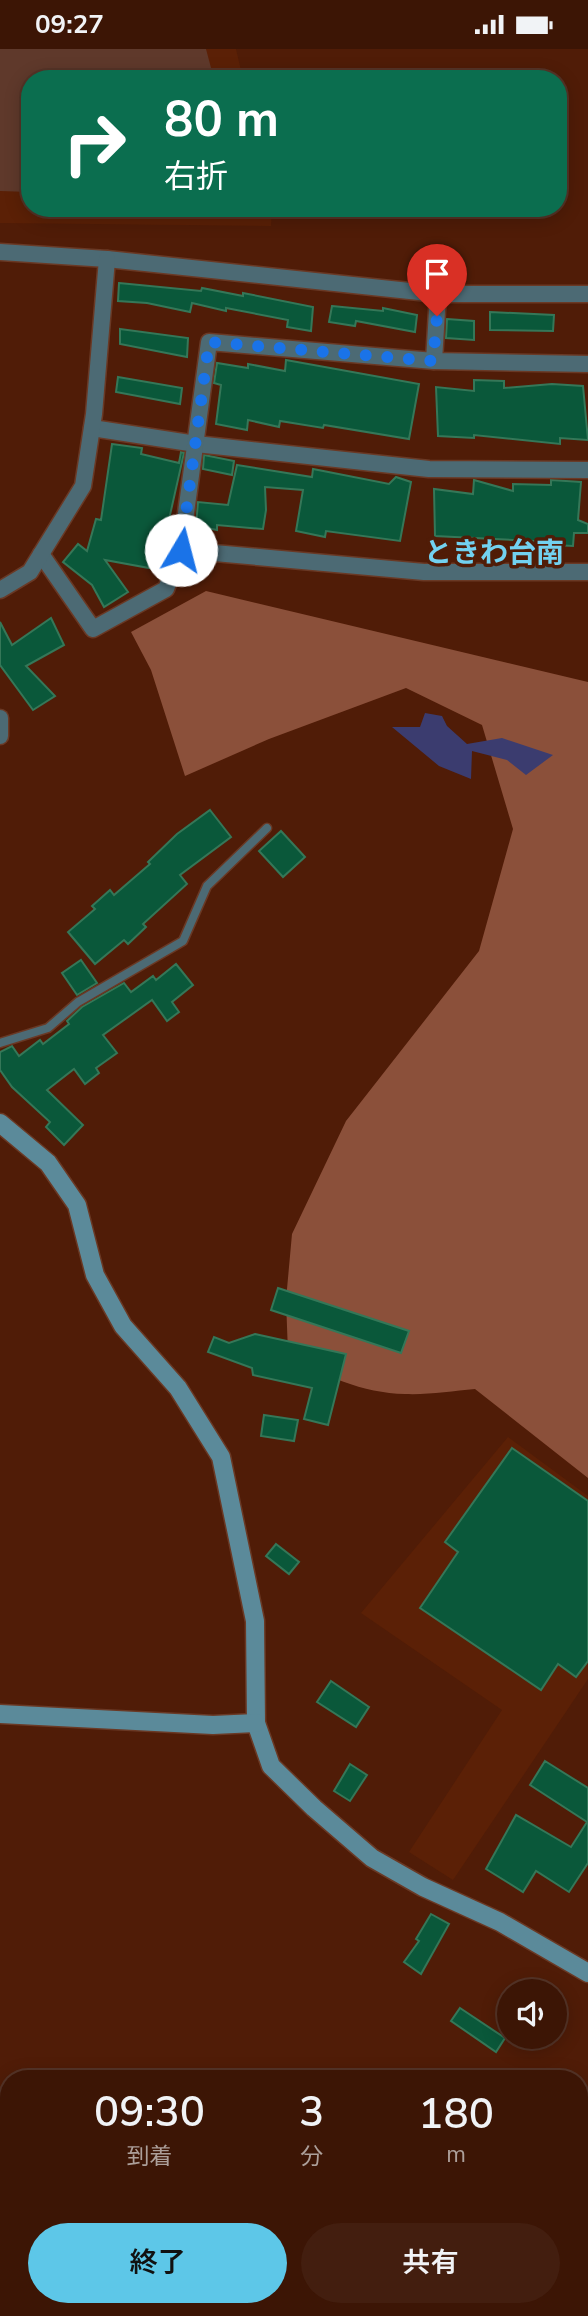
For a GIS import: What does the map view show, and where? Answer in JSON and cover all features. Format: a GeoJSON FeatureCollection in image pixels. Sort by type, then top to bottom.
{"type":"FeatureCollection","features":[{"type":"Feature","properties":{"kind":"street"},"geometry":{"type":"LineString","coordinates":[[0,252],[107,259],[438,294],[588,295]]}},
{"type":"Feature","properties":{"kind":"street"},"geometry":{"type":"LineString","coordinates":[[0,590],[30,572],[83,486],[92,428],[107,259]]}},
{"type":"Feature","properties":{"kind":"street"},"geometry":{"type":"LineString","coordinates":[[433,361],[438,294]]}},
{"type":"Feature","properties":{"kind":"street"},"geometry":{"type":"LineString","coordinates":[[41,554],[93,629],[166,589],[181,550],[209,342],[433,361],[588,364]]}},
{"type":"Feature","properties":{"kind":"street"},"geometry":{"type":"LineString","coordinates":[[92,428],[196,444],[429,469],[588,470]]}},
{"type":"Feature","properties":{"kind":"street"},"geometry":{"type":"LineString","coordinates":[[181,550],[424,572],[588,572]]}},
{"type":"Feature","properties":{"kind":"street"},"geometry":{"type":"LineString","coordinates":[[0,718],[0,736]]}},
{"type":"Feature","properties":{"kind":"street"},"geometry":{"type":"LineString","coordinates":[[0,1123],[48,1163],[77,1205],[95,1275],[122,1326],[178,1388],[221,1457],[255,1621],[256,1723],[271,1766],[372,1858],[423,1887],[500,1922],[588,1973]]}},
{"type":"Feature","properties":{"kind":"street"},"geometry":{"type":"LineString","coordinates":[[2,1714],[213,1725],[256,1723]]}},
{"type":"Feature","properties":{"kind":"lane"},"geometry":{"type":"LineString","coordinates":[[0,1043],[48,1028],[78,1002],[183,941],[207,886],[267,828]]}},
{"type":"Feature","properties":{"kind":"shaded area"},"geometry":{"type":"Polygon","coordinates":[[[0,49],[236,49],[241,70],[21,70],[21,217],[272,217],[271,226],[0,223],[0,49]]]}},
{"type":"Feature","properties":{"kind":"shaded area"},"geometry":{"type":"Polygon","coordinates":[[[0,49],[206,49],[212,70],[21,70],[21,192],[0,191],[0,49]]]}},
{"type":"Feature","properties":{"kind":"shaded area"},"geometry":{"type":"Polygon","coordinates":[[[206,591],[588,682],[588,1478],[475,1389],[414,1394],[389,1393],[344,1382],[288,1353],[286,1300],[292,1234],[346,1121],[479,951],[513,829],[482,725],[406,688],[269,739],[185,776],[151,670],[131,632],[206,591]]]}},
{"type":"Feature","properties":{"kind":"shaded area"},"geometry":{"type":"Polygon","coordinates":[[[425,713],[442,716],[447,726],[467,744],[502,738],[553,755],[526,775],[507,760],[472,751],[471,779],[439,766],[392,727],[420,727],[425,713]]]}},
{"type":"Feature","properties":{"kind":"shaded area"},"geometry":{"type":"Polygon","coordinates":[[[508,1437],[588,1496],[588,1679],[453,1880],[409,1852],[502,1710],[361,1613],[508,1437]]]}},
{"type":"Feature","properties":{"kind":"building"},"geometry":{"type":"Polygon","coordinates":[[[119,283],[201,291],[202,288],[243,296],[243,293],[313,307],[311,331],[287,327],[288,320],[226,308],[226,311],[192,303],[190,312],[147,303],[118,301],[119,283]]]}},
{"type":"Feature","properties":{"kind":"building"},"geometry":{"type":"Polygon","coordinates":[[[332,306],[383,311],[383,308],[417,315],[415,332],[356,321],[355,326],[329,322],[332,306]]]}},
{"type":"Feature","properties":{"kind":"building"},"geometry":{"type":"Polygon","coordinates":[[[490,312],[554,315],[553,331],[490,330],[490,312]]]}},
{"type":"Feature","properties":{"kind":"building"},"geometry":{"type":"Polygon","coordinates":[[[447,319],[474,321],[474,340],[446,338],[447,319]]]}},
{"type":"Feature","properties":{"kind":"building"},"geometry":{"type":"Polygon","coordinates":[[[120,329],[188,338],[187,357],[120,344],[120,329]]]}},
{"type":"Feature","properties":{"kind":"building"},"geometry":{"type":"Polygon","coordinates":[[[286,360],[419,384],[409,439],[324,425],[323,428],[280,421],[279,427],[248,420],[247,430],[216,424],[221,385],[214,383],[217,363],[248,368],[248,364],[285,371],[286,360]]]}},
{"type":"Feature","properties":{"kind":"building"},"geometry":{"type":"Polygon","coordinates":[[[118,377],[182,388],[180,404],[116,392],[118,377]]]}},
{"type":"Feature","properties":{"kind":"building"},"geometry":{"type":"Polygon","coordinates":[[[474,380],[504,381],[504,388],[552,384],[583,386],[588,440],[560,438],[560,444],[474,435],[474,438],[438,436],[436,387],[474,391],[474,380]]]}},
{"type":"Feature","properties":{"kind":"building"},"geometry":{"type":"Polygon","coordinates":[[[112,444],[142,448],[141,454],[179,463],[181,452],[184,453],[160,570],[105,560],[128,592],[104,607],[92,585],[63,562],[78,544],[87,551],[96,519],[101,520],[112,444]]]}},
{"type":"Feature","properties":{"kind":"building"},"geometry":{"type":"Polygon","coordinates":[[[204,455],[234,461],[232,475],[203,469],[204,455]]]}},
{"type":"Feature","properties":{"kind":"building"},"geometry":{"type":"Polygon","coordinates":[[[237,465],[312,477],[313,469],[389,484],[396,477],[411,482],[400,541],[326,531],[325,537],[296,531],[303,490],[265,487],[263,529],[217,525],[217,530],[196,526],[198,502],[228,505],[237,465]]]}},
{"type":"Feature","properties":{"kind":"building"},"geometry":{"type":"Polygon","coordinates":[[[474,480],[513,491],[513,484],[551,485],[551,480],[581,482],[578,520],[588,524],[588,533],[574,533],[573,546],[554,545],[554,542],[435,536],[434,489],[473,494],[474,480]]]}},
{"type":"Feature","properties":{"kind":"building"},"geometry":{"type":"Polygon","coordinates":[[[51,618],[64,645],[26,666],[55,696],[33,710],[0,665],[0,622],[12,645],[51,618]]]}},
{"type":"Feature","properties":{"kind":"building"},"geometry":{"type":"Polygon","coordinates":[[[210,810],[231,837],[180,875],[187,884],[143,924],[146,927],[128,944],[124,940],[95,964],[68,932],[95,909],[92,906],[110,890],[114,895],[150,864],[148,862],[177,834],[210,810]]]}},
{"type":"Feature","properties":{"kind":"building"},"geometry":{"type":"Polygon","coordinates":[[[281,831],[305,857],[283,877],[259,851],[281,831]]]}},
{"type":"Feature","properties":{"kind":"building"},"geometry":{"type":"Polygon","coordinates":[[[81,960],[97,983],[77,995],[62,973],[81,960]]]}},
{"type":"Feature","properties":{"kind":"building"},"geometry":{"type":"Polygon","coordinates":[[[176,964],[193,985],[172,1002],[179,1012],[167,1021],[152,1000],[103,1035],[117,1053],[96,1068],[99,1073],[85,1084],[74,1069],[47,1090],[83,1125],[64,1145],[46,1127],[50,1122],[12,1087],[0,1070],[0,1052],[12,1046],[19,1056],[40,1040],[43,1044],[69,1024],[67,1021],[82,1007],[124,983],[131,992],[153,976],[156,980],[176,964]]]}},
{"type":"Feature","properties":{"kind":"building"},"geometry":{"type":"Polygon","coordinates":[[[278,1288],[409,1331],[401,1353],[271,1310],[278,1288]]]}},
{"type":"Feature","properties":{"kind":"building"},"geometry":{"type":"Polygon","coordinates":[[[255,1334],[346,1354],[328,1425],[304,1419],[312,1388],[253,1375],[252,1368],[208,1352],[214,1337],[229,1343],[255,1334]]]}},
{"type":"Feature","properties":{"kind":"building"},"geometry":{"type":"Polygon","coordinates":[[[264,1415],[298,1420],[294,1441],[261,1436],[264,1415]]]}},
{"type":"Feature","properties":{"kind":"building"},"geometry":{"type":"Polygon","coordinates":[[[512,1448],[588,1501],[588,1661],[576,1677],[558,1664],[541,1690],[420,1608],[458,1552],[445,1542],[512,1448]]]}},
{"type":"Feature","properties":{"kind":"building"},"geometry":{"type":"Polygon","coordinates":[[[276,1544],[299,1562],[289,1574],[266,1556],[276,1544]]]}},
{"type":"Feature","properties":{"kind":"building"},"geometry":{"type":"Polygon","coordinates":[[[331,1681],[369,1707],[356,1727],[317,1702],[331,1681]]]}},
{"type":"Feature","properties":{"kind":"building"},"geometry":{"type":"Polygon","coordinates":[[[545,1761],[588,1788],[588,1863],[569,1892],[536,1871],[523,1892],[486,1869],[516,1815],[571,1847],[587,1822],[530,1785],[545,1761]]]}},
{"type":"Feature","properties":{"kind":"building"},"geometry":{"type":"Polygon","coordinates":[[[350,1764],[367,1775],[350,1801],[334,1791],[350,1764]]]}},
{"type":"Feature","properties":{"kind":"building"},"geometry":{"type":"Polygon","coordinates":[[[431,1914],[449,1924],[421,1974],[404,1962],[419,1941],[416,1939],[431,1914]]]}},
{"type":"Feature","properties":{"kind":"building"},"geometry":{"type":"Polygon","coordinates":[[[460,2008],[497,2033],[498,2049],[496,2052],[451,2021],[460,2008]]]}},
{"type":"Feature","properties":{"kind":"district","name":"ときわ台南"},"geometry":{"type":"Point","coordinates":[494,552]}},
{"type":"Feature","properties":{"kind":"route"},"geometry":{"type":"LineString","coordinates":[[181,550],[209,342],[433,361],[437,316]]}}]}
